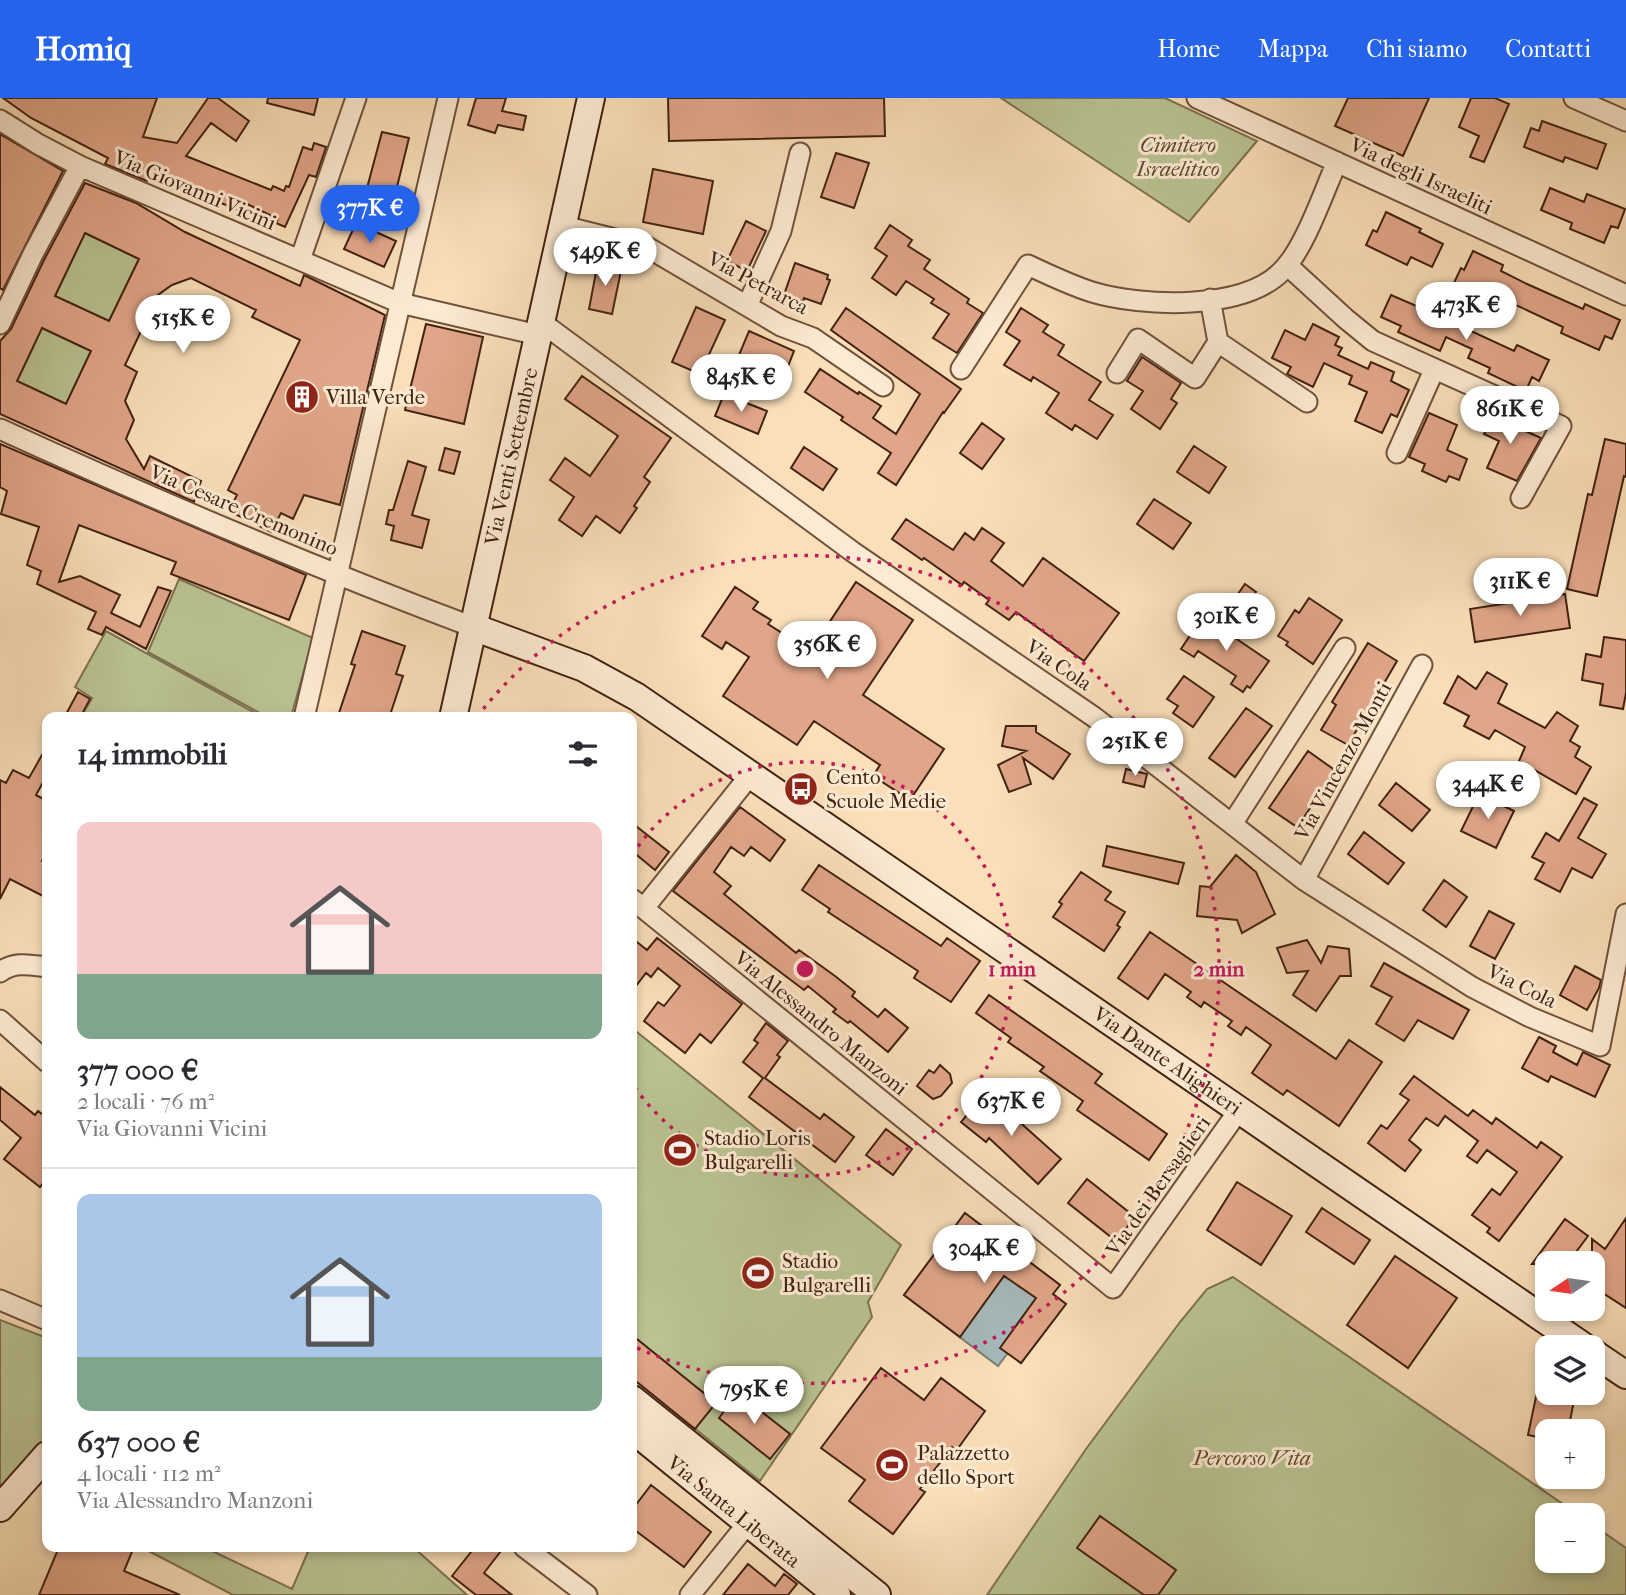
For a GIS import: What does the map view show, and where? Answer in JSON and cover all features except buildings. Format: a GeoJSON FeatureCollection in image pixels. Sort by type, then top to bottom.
{"type":"FeatureCollection","features":[{"type":"Feature","properties":{"kind":"street"},"geometry":{"type":"LineString","coordinates":[[300,260],[356,98]]}},
{"type":"Feature","properties":{"kind":"street"},"geometry":{"type":"LineString","coordinates":[[305,712],[448,98]]}},
{"type":"Feature","properties":{"kind":"street","name":"Via degli Israeliti"},"geometry":{"type":"LineString","coordinates":[[1197,98],[1626,295]]}},
{"type":"Feature","properties":{"kind":"street"},"geometry":{"type":"LineString","coordinates":[[1574,98],[1626,121]]}},
{"type":"Feature","properties":{"kind":"street","name":"Via Venti Settembre"},"geometry":{"type":"LineString","coordinates":[[454,712],[563,226],[585,101]]}},
{"type":"Feature","properties":{"kind":"street","name":"Via Giovanni Vicini"},"geometry":{"type":"LineString","coordinates":[[0,120],[80,166],[400,303],[540,328]]}},
{"type":"Feature","properties":{"kind":"street"},"geometry":{"type":"LineString","coordinates":[[747,306],[780,231],[800,153]]}},
{"type":"Feature","properties":{"kind":"street"},"geometry":{"type":"LineString","coordinates":[[961,369],[1028,265],[1078,287],[1109,296],[1156,301],[1210,299],[1244,293],[1265,285],[1287,265],[1301,242],[1337,162]]}},
{"type":"Feature","properties":{"kind":"street"},"geometry":{"type":"LineString","coordinates":[[0,324],[33,254],[80,166]]}},
{"type":"Feature","properties":{"kind":"street","name":"Via Petrarca"},"geometry":{"type":"LineString","coordinates":[[563,226],[646,247],[781,326],[813,338],[883,386]]}},
{"type":"Feature","properties":{"kind":"street"},"geometry":{"type":"LineString","coordinates":[[1287,265],[1360,332],[1388,349],[1561,426],[1521,498]]}},
{"type":"Feature","properties":{"kind":"street"},"geometry":{"type":"LineString","coordinates":[[1116,373],[1138,339],[1195,379],[1218,342],[1210,299]]}},
{"type":"Feature","properties":{"kind":"street","name":"Via Cola"},"geometry":{"type":"LineString","coordinates":[[540,328],[853,552],[1094,717],[1304,880],[1472,987],[1530,1017],[1600,1046],[1626,914]]}},
{"type":"Feature","properties":{"kind":"street"},"geometry":{"type":"LineString","coordinates":[[1218,342],[1307,402]]}},
{"type":"Feature","properties":{"kind":"street"},"geometry":{"type":"LineString","coordinates":[[1397,453],[1434,370]]}},
{"type":"Feature","properties":{"kind":"street","name":"Via Cesare Cremonino"},"geometry":{"type":"LineString","coordinates":[[0,429],[76,464],[473,627]]}},
{"type":"Feature","properties":{"kind":"street"},"geometry":{"type":"LineString","coordinates":[[187,498],[187,504],[338,572]]}},
{"type":"Feature","properties":{"kind":"street","name":"Via Dante Alighieri"},"geometry":{"type":"LineString","coordinates":[[473,627],[602,677],[658,711],[1567,1335]]}},
{"type":"Feature","properties":{"kind":"street"},"geometry":{"type":"LineString","coordinates":[[1232,824],[1345,648]]}},
{"type":"Feature","properties":{"kind":"street","name":"Via Vincenzo Monti"},"geometry":{"type":"LineString","coordinates":[[1304,880],[1422,665]]}},
{"type":"Feature","properties":{"kind":"street"},"geometry":{"type":"LineString","coordinates":[[638,904],[751,774]]}},
{"type":"Feature","properties":{"kind":"street","name":"Via Alessandro Manzoni"},"geometry":{"type":"LineString","coordinates":[[638,904],[1113,1288]]}},
{"type":"Feature","properties":{"kind":"street"},"geometry":{"type":"LineString","coordinates":[[0,972],[19,964],[42,966]]}},
{"type":"Feature","properties":{"kind":"street"},"geometry":{"type":"LineString","coordinates":[[0,1020],[42,1058]]}},
{"type":"Feature","properties":{"kind":"street","name":"Via dei Bersaglieri"},"geometry":{"type":"LineString","coordinates":[[1113,1288],[1240,1110]]}},
{"type":"Feature","properties":{"kind":"street"},"geometry":{"type":"LineString","coordinates":[[0,1300],[42,1318]]}},
{"type":"Feature","properties":{"kind":"street"},"geometry":{"type":"LineString","coordinates":[[1605,1361],[1626,1375]]}},
{"type":"Feature","properties":{"kind":"street","name":"Via Santa Liberata"},"geometry":{"type":"LineString","coordinates":[[637,1403],[869,1593]]}},
{"type":"Feature","properties":{"kind":"street","name":"Via Santa Liberata"},"geometry":{"type":"LineString","coordinates":[[637,1433],[837,1595]]}},
{"type":"Feature","properties":{"kind":"street"},"geometry":{"type":"LineString","coordinates":[[0,1508],[42,1461]]}},
{"type":"Feature","properties":{"kind":"street"},"geometry":{"type":"LineString","coordinates":[[690,1595],[748,1523]]}},
{"type":"Feature","properties":{"kind":"street"},"geometry":{"type":"LineString","coordinates":[[531,1552],[587,1595]]}},
{"type":"Feature","properties":{"kind":"green space","name":"Cimitero Israelitico"},"geometry":{"type":"Polygon","coordinates":[[[1001,98],[1165,98],[1257,141],[1189,222],[1001,98]]]}},
{"type":"Feature","properties":{"kind":"green space"},"geometry":{"type":"Polygon","coordinates":[[[85,233],[139,259],[109,321],[55,296],[85,233]]]}},
{"type":"Feature","properties":{"kind":"green space"},"geometry":{"type":"Polygon","coordinates":[[[42,328],[91,351],[66,404],[17,381],[42,328]]]}},
{"type":"Feature","properties":{"kind":"green space"},"geometry":{"type":"Polygon","coordinates":[[[179,579],[313,638],[292,712],[258,712],[148,652],[179,579]]]}},
{"type":"Feature","properties":{"kind":"green space"},"geometry":{"type":"Polygon","coordinates":[[[106,631],[253,712],[84,712],[92,698],[75,687],[106,631]]]}},
{"type":"Feature","properties":{"kind":"green space","name":"Stadio Bulgarelli"},"geometry":{"type":"Polygon","coordinates":[[[637,1032],[901,1245],[868,1302],[872,1317],[760,1481],[637,1382],[637,1032]]]}},
{"type":"Feature","properties":{"kind":"green space","name":"Percorso Vita"},"geometry":{"type":"Polygon","coordinates":[[[1233,1277],[1535,1485],[1535,1489],[1541,1489],[1562,1503],[1535,1503],[1535,1573],[1605,1573],[1605,1533],[1626,1548],[1626,1595],[987,1595],[1086,1449],[1207,1289],[1233,1277]]]}},
{"type":"Feature","properties":{"kind":"green space"},"geometry":{"type":"Polygon","coordinates":[[[0,1320],[42,1336],[42,1445],[0,1491],[0,1320]]]}},
{"type":"Feature","properties":{"kind":"green space"},"geometry":{"type":"Polygon","coordinates":[[[151,1552],[214,1552],[292,1589],[308,1552],[419,1552],[467,1595],[233,1595],[151,1552]]]}},
{"type":"Feature","properties":{"kind":"shaded area"},"geometry":{"type":"Polygon","coordinates":[[[965,1213],[1060,1285],[1053,1294],[1066,1304],[1021,1363],[1008,1353],[998,1366],[904,1295],[965,1213]]]}},
{"type":"Feature","properties":{"kind":"place","name":"Villa Verde"},"geometry":{"type":"Point","coordinates":[302,397]}},
{"type":"Feature","properties":{"kind":"place","name":"Cento Scuole Medie"},"geometry":{"type":"Point","coordinates":[801,789]}},
{"type":"Feature","properties":{"kind":"place","name":"Stadio Loris Bulgarelli"},"geometry":{"type":"Point","coordinates":[680,1150]}},
{"type":"Feature","properties":{"kind":"place","name":"Stadio Bulgarelli"},"geometry":{"type":"Point","coordinates":[758,1273]}},
{"type":"Feature","properties":{"kind":"place","name":"Palazzetto dello Sport"},"geometry":{"type":"Point","coordinates":[892,1465]}}]}
